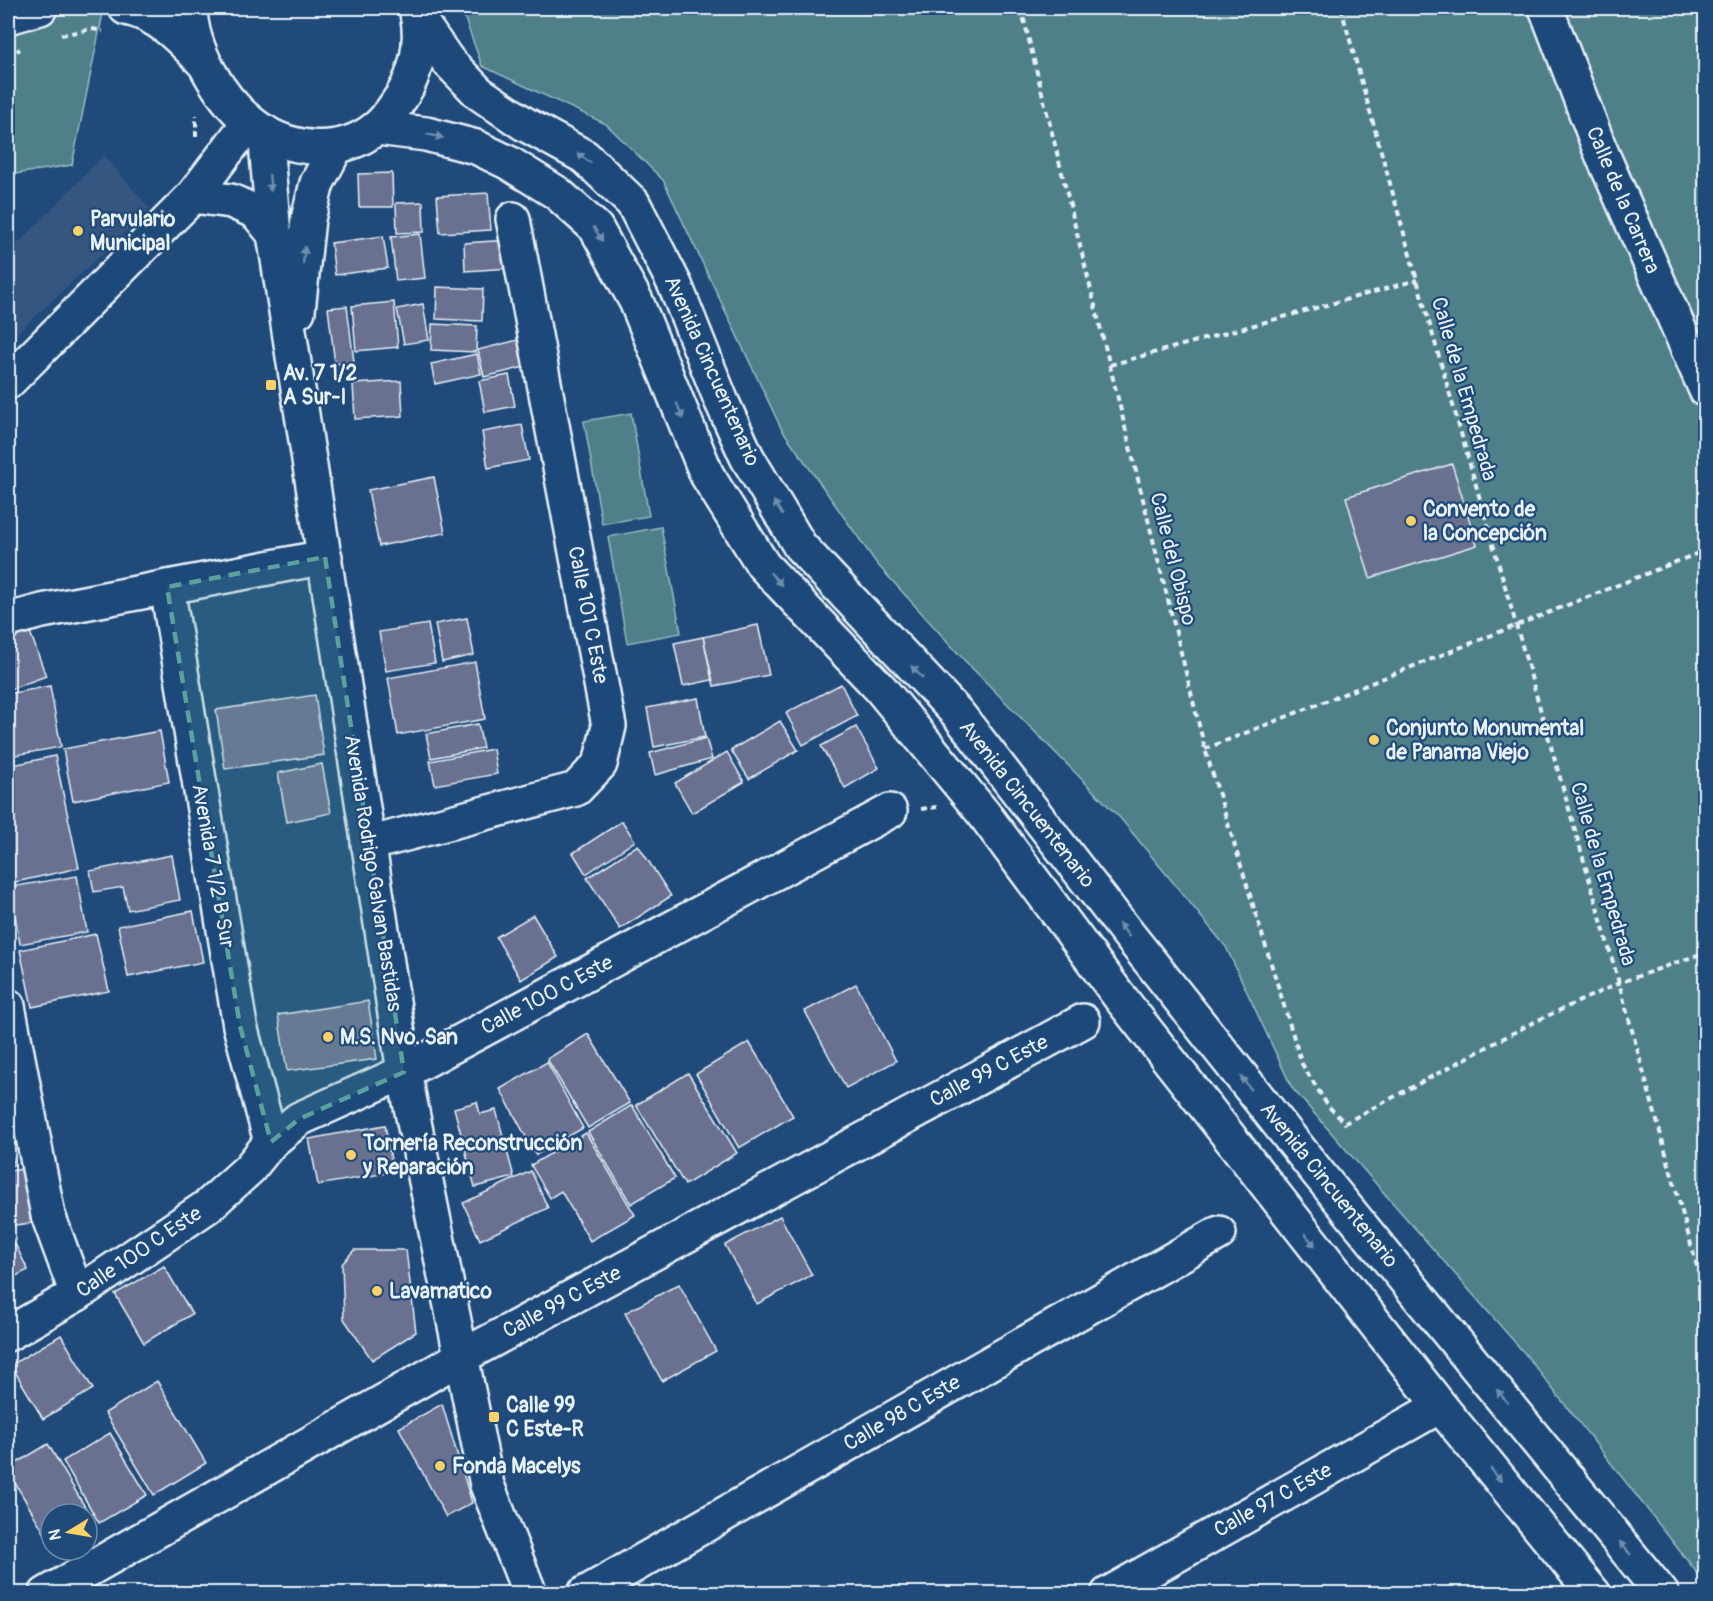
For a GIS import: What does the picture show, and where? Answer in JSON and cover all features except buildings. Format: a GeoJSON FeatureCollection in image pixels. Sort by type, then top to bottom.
{"type":"FeatureCollection","features":[{"type":"Feature","properties":{"kind":"street"},"geometry":{"type":"LineString","coordinates":[[8,17],[40,8]]}},
{"type":"Feature","properties":{"kind":"street"},"geometry":{"type":"LineString","coordinates":[[190,8],[196,41],[215,82],[257,127],[303,147],[336,147],[357,140],[377,128],[400,99],[414,71],[420,47],[417,13]]}},
{"type":"Feature","properties":{"kind":"street","name":"Calle de la Carrera"},"geometry":{"type":"LineString","coordinates":[[1546,8],[1599,147],[1706,390]]}},
{"type":"Feature","properties":{"kind":"street"},"geometry":{"type":"LineString","coordinates":[[120,20],[135,9],[159,21],[206,65]]}},
{"type":"Feature","properties":{"kind":"street","name":"Avenida Cincuentenario"},"geometry":{"type":"LineString","coordinates":[[417,13],[448,61],[479,93],[523,123],[585,157],[633,203],[675,285],[720,400],[747,457],[800,546],[958,714],[1022,800],[1251,1089],[1662,1593]]}},
{"type":"Feature","properties":{"kind":"street"},"geometry":{"type":"LineString","coordinates":[[8,382],[193,196],[257,127]]}},
{"type":"Feature","properties":{"kind":"street","name":"Avenida Rodrigo Galvan Bastidas"},"geometry":{"type":"LineString","coordinates":[[257,127],[404,1072],[463,1356],[487,1485],[530,1593]]}},
{"type":"Feature","properties":{"kind":"street","name":"Avenida Cincuentenario"},"geometry":{"type":"LineString","coordinates":[[377,128],[426,134],[476,147],[509,163],[557,193],[596,228],[636,301],[707,475],[763,565],[880,688],[984,814],[1119,996],[1440,1406],[1594,1593]]}},
{"type":"Feature","properties":{"kind":"street","name":"Avenida Rodrigo Galvan Bastidas"},"geometry":{"type":"LineString","coordinates":[[293,355],[308,219],[317,183],[336,147]]}},
{"type":"Feature","properties":{"kind":"street"},"geometry":{"type":"LineString","coordinates":[[193,196],[231,201],[256,212],[274,234]]}},
{"type":"Feature","properties":{"kind":"street","name":"Calle 101 C Este"},"geometry":{"type":"LineString","coordinates":[[368,844],[576,789],[600,764],[609,726],[513,219]]}},
{"type":"Feature","properties":{"kind":"street"},"geometry":{"type":"LineString","coordinates":[[8,620],[42,611],[325,557]]}},
{"type":"Feature","properties":{"kind":"street","name":"Avenida 7 1/2 B Sur"},"geometry":{"type":"LineString","coordinates":[[167,587],[240,1026],[271,1142]]}},
{"type":"Feature","properties":{"kind":"street","name":"Calle 100 C Este"},"geometry":{"type":"LineString","coordinates":[[8,1334],[77,1294],[208,1206],[249,1169],[271,1142],[298,1119],[404,1072],[890,811]]}},
{"type":"Feature","properties":{"kind":"street"},"geometry":{"type":"LineString","coordinates":[[8,1006],[48,1215],[77,1294]]}},
{"type":"Feature","properties":{"kind":"street","name":"Calle 99 C Este"},"geometry":{"type":"LineString","coordinates":[[46,1593],[463,1356],[1083,1021]]}},
{"type":"Feature","properties":{"kind":"street","name":"Calle 98 C Este"},"geometry":{"type":"LineString","coordinates":[[584,1593],[1219,1233]]}},
{"type":"Feature","properties":{"kind":"street","name":"Calle 97 C Este"},"geometry":{"type":"LineString","coordinates":[[1107,1593],[1156,1581],[1440,1406]]}},
{"type":"Feature","properties":{"kind":"path","name":"Calle del Obispo"},"geometry":{"type":"LineString","coordinates":[[1021,8],[1205,749],[1302,1064],[1328,1106],[1345,1123],[1532,1023],[1619,983]]}},
{"type":"Feature","properties":{"kind":"path","name":"Calle de la Empedrada"},"geometry":{"type":"LineString","coordinates":[[1341,8],[1619,983],[1706,1299]]}},
{"type":"Feature","properties":{"kind":"path"},"geometry":{"type":"LineString","coordinates":[[56,36],[92,29],[120,20]]}},
{"type":"Feature","properties":{"kind":"path"},"geometry":{"type":"LineString","coordinates":[[8,57],[26,45]]}},
{"type":"Feature","properties":{"kind":"path"},"geometry":{"type":"LineString","coordinates":[[195,106],[195,143]]}},
{"type":"Feature","properties":{"kind":"path"},"geometry":{"type":"LineString","coordinates":[[1110,365],[1417,280]]}},
{"type":"Feature","properties":{"kind":"path"},"geometry":{"type":"LineString","coordinates":[[1205,749],[1706,550]]}},
{"type":"Feature","properties":{"kind":"path"},"geometry":{"type":"LineString","coordinates":[[1619,983],[1706,952]]}},
{"type":"Feature","properties":{"kind":"highlighted area"},"geometry":{"type":"Polygon","coordinates":[[[325,557],[404,1072],[299,1119],[271,1142],[240,1026],[167,587],[325,557]]]}},
{"type":"Feature","properties":{"kind":"shaded area","name":"Parvulario Municipal"},"geometry":{"type":"Polygon","coordinates":[[[104,155],[150,209],[8,342],[8,254],[104,155]]]}},
{"type":"Feature","properties":{"kind":"green space"},"geometry":{"type":"Polygon","coordinates":[[[8,8],[104,8],[72,165],[8,175],[8,8]]]}},
{"type":"Feature","properties":{"kind":"green space","name":"Conjunto Monumental de Panama Viejo"},"geometry":{"type":"Polygon","coordinates":[[[461,8],[1705,8],[1705,1583],[1526,1355],[1292,1088],[1226,947],[1121,819],[965,661],[877,564],[781,428],[663,180],[606,124],[482,66],[461,8]]]}},
{"type":"Feature","properties":{"kind":"green space"},"geometry":{"type":"Polygon","coordinates":[[[631,413],[649,516],[602,524],[584,421],[631,413]]]}},
{"type":"Feature","properties":{"kind":"green space"},"geometry":{"type":"Polygon","coordinates":[[[661,527],[681,633],[627,643],[608,537],[661,527]]]}},
{"type":"Feature","properties":{"kind":"place","name":"Parvulario Municipal"},"geometry":{"type":"Point","coordinates":[78,231]}},
{"type":"Feature","properties":{"kind":"place","name":"Av. 7 1/2 A Sur-I"},"geometry":{"type":"Point","coordinates":[271,385]}},
{"type":"Feature","properties":{"kind":"place","name":"Convento de la Concepción"},"geometry":{"type":"Point","coordinates":[1411,521]}},
{"type":"Feature","properties":{"kind":"place","name":"Conjunto Monumental de Panama Viejo"},"geometry":{"type":"Point","coordinates":[1374,740]}},
{"type":"Feature","properties":{"kind":"place","name":"M.S. Nvo. San"},"geometry":{"type":"Point","coordinates":[328,1037]}},
{"type":"Feature","properties":{"kind":"place","name":"Tornería Reconstrucción y Reparación"},"geometry":{"type":"Point","coordinates":[351,1155]}},
{"type":"Feature","properties":{"kind":"place","name":"Lavamatico"},"geometry":{"type":"Point","coordinates":[377,1291]}},
{"type":"Feature","properties":{"kind":"place","name":"Calle 99 C Este-R"},"geometry":{"type":"Point","coordinates":[494,1417]}},
{"type":"Feature","properties":{"kind":"place","name":"Fonda Macelys"},"geometry":{"type":"Point","coordinates":[440,1466]}}]}
